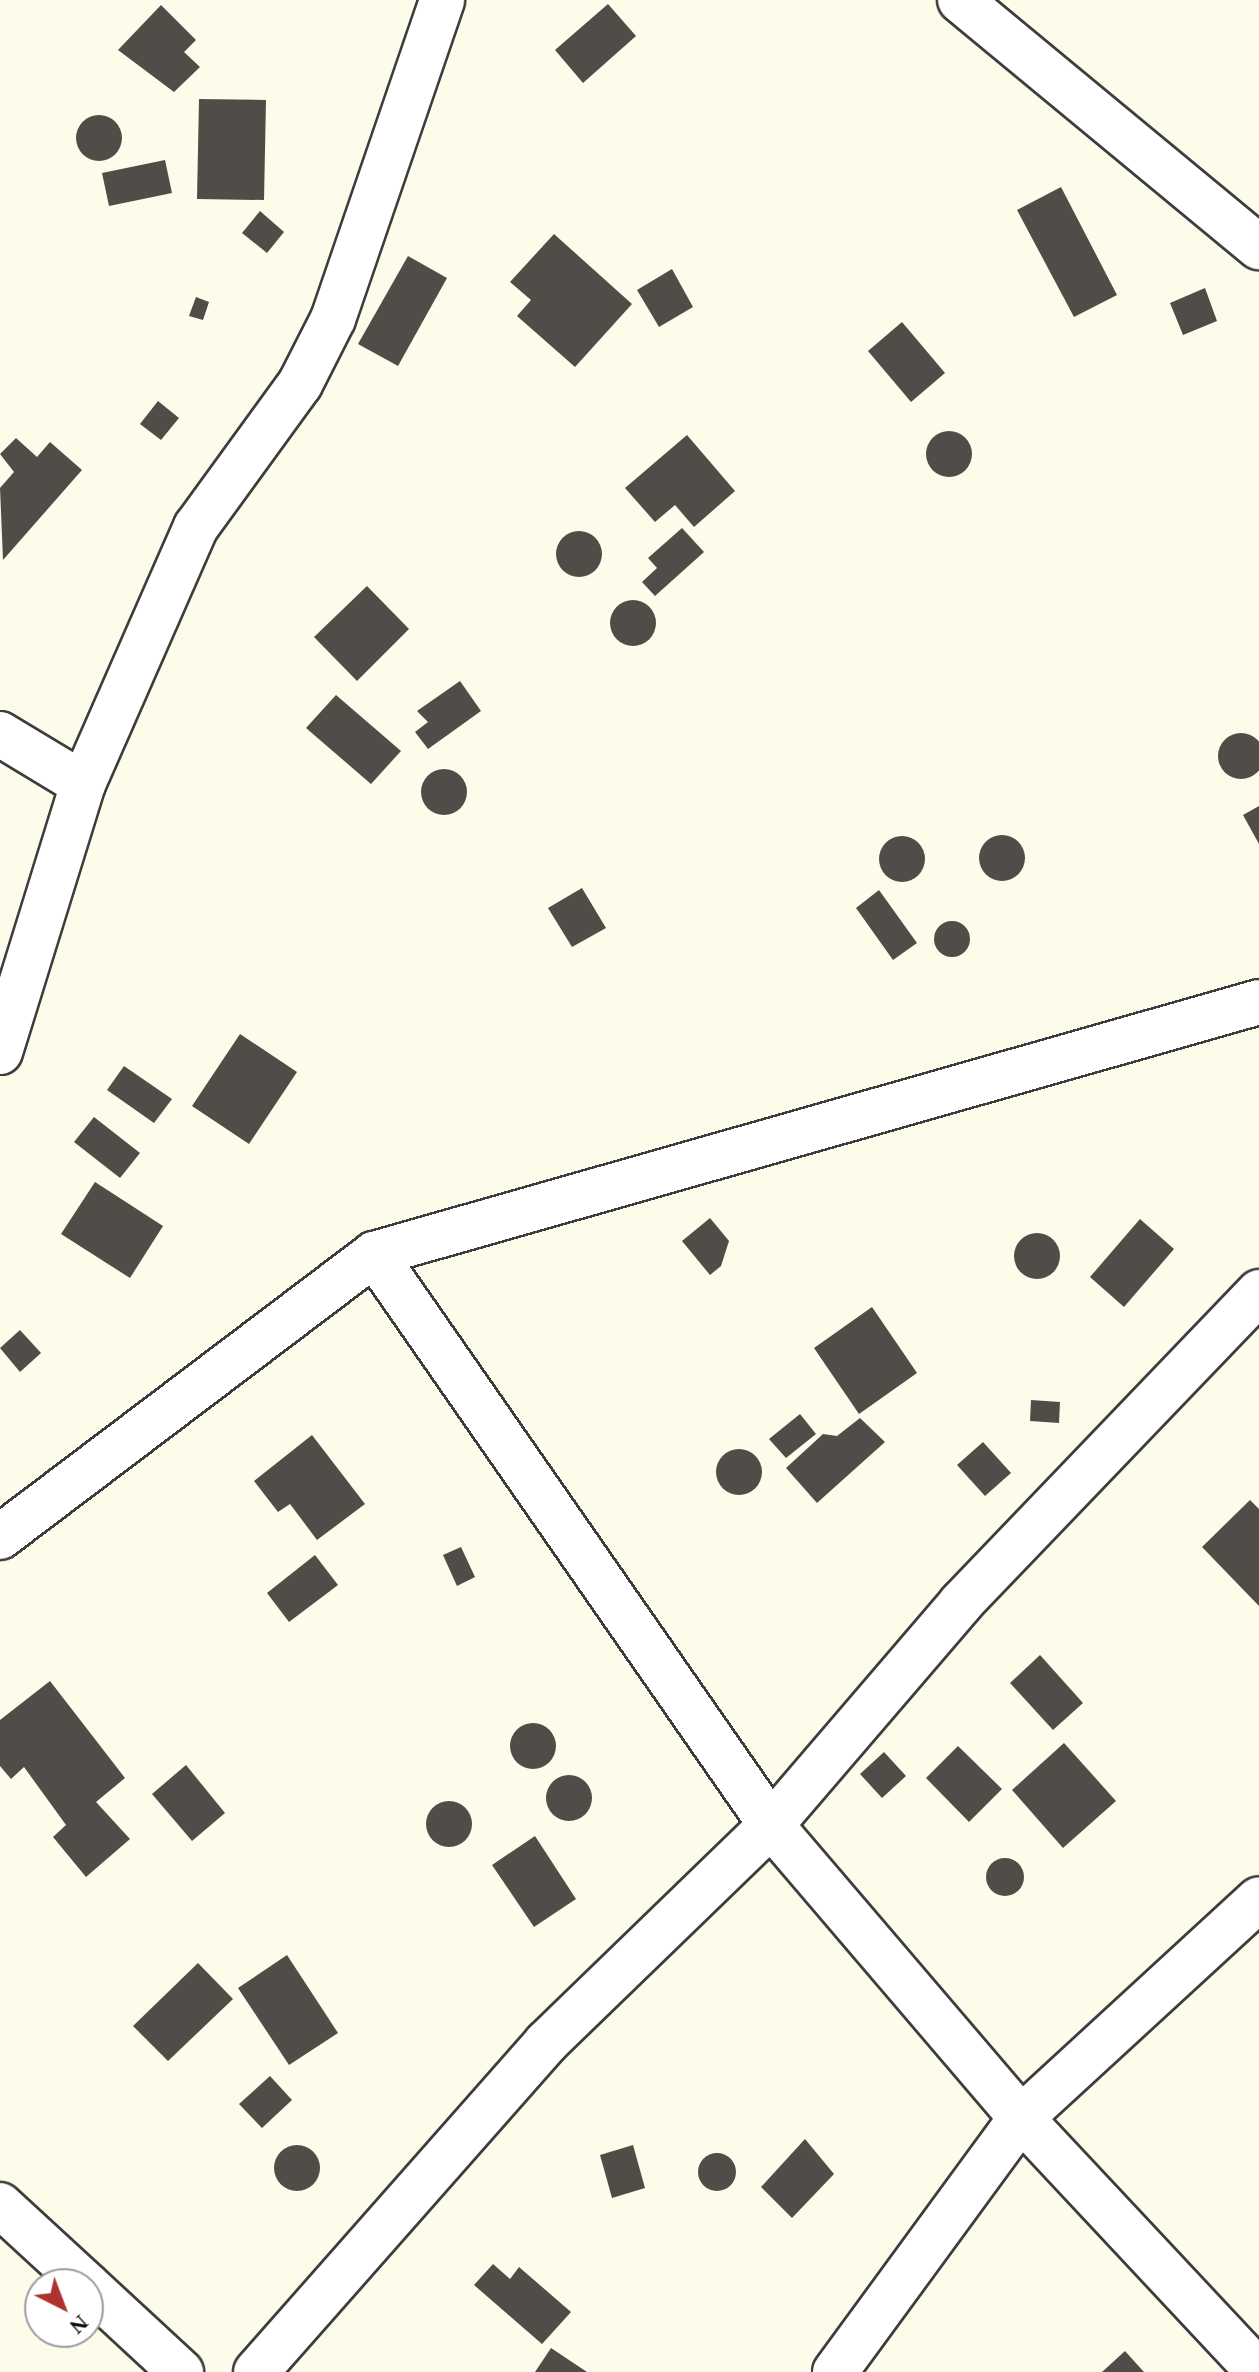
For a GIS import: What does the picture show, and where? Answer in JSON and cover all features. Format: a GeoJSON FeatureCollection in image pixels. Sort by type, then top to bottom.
{"type":"FeatureCollection","features":[{"type":"Feature","properties":{"kind":"street"},"geometry":{"type":"LineString","coordinates":[[0,1052],[83,784],[196,527],[300,384],[333,319],[442,0]]}},
{"type":"Feature","properties":{"kind":"street"},"geometry":{"type":"LineString","coordinates":[[984,7],[1259,247]]}},
{"type":"Feature","properties":{"kind":"street"},"geometry":{"type":"LineString","coordinates":[[0,734],[83,784]]}},
{"type":"Feature","properties":{"kind":"street"},"geometry":{"type":"LineString","coordinates":[[0,1537],[374,1254],[1259,1002]]}},
{"type":"Feature","properties":{"kind":"street"},"geometry":{"type":"LineString","coordinates":[[374,1254],[771,1825],[1021,2118],[1259,2372]]}},
{"type":"Feature","properties":{"kind":"street"},"geometry":{"type":"LineString","coordinates":[[256,2372],[546,2043],[771,1825],[961,1603],[1259,1292]]}},
{"type":"Feature","properties":{"kind":"street"},"geometry":{"type":"LineString","coordinates":[[835,2372],[1021,2118],[1259,1899]]}},
{"type":"Feature","properties":{"kind":"street"},"geometry":{"type":"LineString","coordinates":[[0,2205],[69,2268]]}},
{"type":"Feature","properties":{"kind":"street"},"geometry":{"type":"LineString","coordinates":[[104,2301],[181,2372]]}},
{"type":"Feature","properties":{"kind":"building"},"geometry":{"type":"Polygon","coordinates":[[[608,4],[636,36],[583,83],[555,50],[608,4]]]}},
{"type":"Feature","properties":{"kind":"building"},"geometry":{"type":"Polygon","coordinates":[[[161,5],[196,40],[184,52],[200,67],[174,92],[118,50],[161,5]]]}},
{"type":"Feature","properties":{"kind":"building"},"geometry":{"type":"Polygon","coordinates":[[[199,99],[266,100],[264,200],[197,199],[199,99]]]}},
{"type":"Feature","properties":{"kind":"building"},"geometry":{"type":"Polygon","coordinates":[[[99,115],[115,122],[122,138],[115,154],[99,161],[83,154],[76,138],[83,122],[99,115]]]}},
{"type":"Feature","properties":{"kind":"building"},"geometry":{"type":"Polygon","coordinates":[[[165,160],[172,193],[109,206],[102,173],[165,160]]]}},
{"type":"Feature","properties":{"kind":"building"},"geometry":{"type":"Polygon","coordinates":[[[1061,187],[1117,295],[1074,317],[1017,210],[1061,187]]]}},
{"type":"Feature","properties":{"kind":"building"},"geometry":{"type":"Polygon","coordinates":[[[260,211],[284,232],[267,253],[242,233],[260,211]]]}},
{"type":"Feature","properties":{"kind":"building"},"geometry":{"type":"Polygon","coordinates":[[[554,234],[632,304],[575,367],[517,316],[531,300],[510,282],[554,234]]]}},
{"type":"Feature","properties":{"kind":"building"},"geometry":{"type":"Polygon","coordinates":[[[408,256],[447,278],[398,366],[358,344],[408,256]]]}},
{"type":"Feature","properties":{"kind":"building"},"geometry":{"type":"Polygon","coordinates":[[[672,269],[693,307],[659,327],[637,290],[672,269]]]}},
{"type":"Feature","properties":{"kind":"building"},"geometry":{"type":"Polygon","coordinates":[[[1205,288],[1217,321],[1183,335],[1170,303],[1205,288]]]}},
{"type":"Feature","properties":{"kind":"building"},"geometry":{"type":"Polygon","coordinates":[[[196,297],[209,302],[203,320],[189,316],[196,297]]]}},
{"type":"Feature","properties":{"kind":"building"},"geometry":{"type":"Polygon","coordinates":[[[902,322],[945,373],[911,402],[868,351],[902,322]]]}},
{"type":"Feature","properties":{"kind":"building"},"geometry":{"type":"Polygon","coordinates":[[[158,401],[179,418],[161,440],[140,424],[158,401]]]}},
{"type":"Feature","properties":{"kind":"building"},"geometry":{"type":"Polygon","coordinates":[[[949,431],[965,438],[972,454],[965,470],[949,477],[933,470],[926,454],[933,438],[949,431]]]}},
{"type":"Feature","properties":{"kind":"building"},"geometry":{"type":"Polygon","coordinates":[[[687,435],[735,491],[694,527],[675,505],[655,522],[625,488],[687,435]]]}},
{"type":"Feature","properties":{"kind":"building"},"geometry":{"type":"Polygon","coordinates":[[[16,438],[37,457],[50,442],[82,470],[3,560],[0,488],[14,472],[0,454],[16,438]]]}},
{"type":"Feature","properties":{"kind":"building"},"geometry":{"type":"Polygon","coordinates":[[[682,528],[704,552],[655,596],[642,582],[657,568],[648,558],[682,528]]]}},
{"type":"Feature","properties":{"kind":"building"},"geometry":{"type":"Polygon","coordinates":[[[579,531],[595,538],[602,554],[595,570],[579,577],[563,570],[556,554],[563,538],[579,531]]]}},
{"type":"Feature","properties":{"kind":"building"},"geometry":{"type":"Polygon","coordinates":[[[367,586],[409,629],[357,681],[314,637],[367,586]]]}},
{"type":"Feature","properties":{"kind":"building"},"geometry":{"type":"Polygon","coordinates":[[[633,600],[649,607],[656,623],[649,639],[633,646],[617,639],[610,623],[617,607],[633,600]]]}},
{"type":"Feature","properties":{"kind":"building"},"geometry":{"type":"Polygon","coordinates":[[[460,681],[481,711],[428,749],[415,732],[428,722],[417,711],[460,681]]]}},
{"type":"Feature","properties":{"kind":"building"},"geometry":{"type":"Polygon","coordinates":[[[336,695],[401,751],[371,784],[306,728],[336,695]]]}},
{"type":"Feature","properties":{"kind":"building"},"geometry":{"type":"Polygon","coordinates":[[[1241,733],[1257,740],[1264,756],[1257,772],[1241,779],[1225,772],[1218,756],[1225,740],[1241,733]]]}},
{"type":"Feature","properties":{"kind":"building"},"geometry":{"type":"Polygon","coordinates":[[[444,769],[460,776],[467,792],[460,808],[444,815],[428,808],[421,792],[428,776],[444,769]]]}},
{"type":"Feature","properties":{"kind":"building"},"geometry":{"type":"Polygon","coordinates":[[[1259,806],[1259,844],[1243,815],[1259,806]]]}},
{"type":"Feature","properties":{"kind":"building"},"geometry":{"type":"Polygon","coordinates":[[[1002,835],[1018,842],[1025,858],[1018,874],[1002,881],[986,874],[979,858],[986,842],[1002,835]]]}},
{"type":"Feature","properties":{"kind":"building"},"geometry":{"type":"Polygon","coordinates":[[[902,836],[918,843],[925,859],[918,875],[902,882],[886,875],[879,859],[886,843],[902,836]]]}},
{"type":"Feature","properties":{"kind":"building"},"geometry":{"type":"Polygon","coordinates":[[[582,888],[606,928],[572,947],[548,908],[582,888]]]}},
{"type":"Feature","properties":{"kind":"building"},"geometry":{"type":"Polygon","coordinates":[[[879,890],[917,943],[893,960],[856,908],[879,890]]]}},
{"type":"Feature","properties":{"kind":"building"},"geometry":{"type":"Polygon","coordinates":[[[952,921],[965,926],[970,939],[965,952],[952,957],[939,952],[934,939],[939,926],[952,921]]]}},
{"type":"Feature","properties":{"kind":"building"},"geometry":{"type":"Polygon","coordinates":[[[240,1034],[297,1072],[249,1144],[192,1106],[240,1034]]]}},
{"type":"Feature","properties":{"kind":"building"},"geometry":{"type":"Polygon","coordinates":[[[124,1066],[172,1099],[154,1123],[107,1090],[124,1066]]]}},
{"type":"Feature","properties":{"kind":"building"},"geometry":{"type":"Polygon","coordinates":[[[94,1117],[140,1153],[120,1178],[74,1142],[94,1117]]]}},
{"type":"Feature","properties":{"kind":"building"},"geometry":{"type":"Polygon","coordinates":[[[95,1182],[163,1226],[130,1278],[61,1234],[95,1182]]]}},
{"type":"Feature","properties":{"kind":"building"},"geometry":{"type":"Polygon","coordinates":[[[710,1218],[729,1241],[721,1266],[710,1275],[682,1241],[710,1218]]]}},
{"type":"Feature","properties":{"kind":"building"},"geometry":{"type":"Polygon","coordinates":[[[1140,1219],[1174,1249],[1124,1307],[1090,1277],[1140,1219]]]}},
{"type":"Feature","properties":{"kind":"building"},"geometry":{"type":"Polygon","coordinates":[[[1037,1233],[1053,1240],[1060,1256],[1053,1272],[1037,1279],[1021,1272],[1014,1256],[1021,1240],[1037,1233]]]}},
{"type":"Feature","properties":{"kind":"building"},"geometry":{"type":"Polygon","coordinates":[[[872,1307],[917,1373],[859,1414],[814,1348],[872,1307]]]}},
{"type":"Feature","properties":{"kind":"building"},"geometry":{"type":"Polygon","coordinates":[[[20,1330],[41,1353],[20,1372],[0,1348],[20,1330]]]}},
{"type":"Feature","properties":{"kind":"building"},"geometry":{"type":"Polygon","coordinates":[[[1031,1400],[1060,1402],[1059,1423],[1030,1421],[1031,1400]]]}},
{"type":"Feature","properties":{"kind":"building"},"geometry":{"type":"Polygon","coordinates":[[[800,1414],[816,1434],[786,1458],[769,1439],[800,1414]]]}},
{"type":"Feature","properties":{"kind":"building"},"geometry":{"type":"Polygon","coordinates":[[[860,1418],[885,1442],[817,1503],[786,1468],[823,1434],[837,1436],[860,1418]]]}},
{"type":"Feature","properties":{"kind":"building"},"geometry":{"type":"Polygon","coordinates":[[[312,1435],[365,1504],[317,1540],[290,1504],[278,1512],[254,1481],[312,1435]]]}},
{"type":"Feature","properties":{"kind":"building"},"geometry":{"type":"Polygon","coordinates":[[[983,1442],[1011,1473],[985,1496],[957,1465],[983,1442]]]}},
{"type":"Feature","properties":{"kind":"building"},"geometry":{"type":"Polygon","coordinates":[[[739,1449],[755,1456],[762,1472],[755,1488],[739,1495],[723,1488],[716,1472],[723,1456],[739,1449]]]}},
{"type":"Feature","properties":{"kind":"building"},"geometry":{"type":"Polygon","coordinates":[[[1250,1500],[1259,1509],[1259,1606],[1202,1547],[1250,1500]]]}},
{"type":"Feature","properties":{"kind":"building"},"geometry":{"type":"Polygon","coordinates":[[[461,1547],[475,1577],[457,1586],[443,1555],[461,1547]]]}},
{"type":"Feature","properties":{"kind":"building"},"geometry":{"type":"Polygon","coordinates":[[[315,1555],[338,1585],[289,1622],[267,1593],[315,1555]]]}},
{"type":"Feature","properties":{"kind":"building"},"geometry":{"type":"Polygon","coordinates":[[[1040,1655],[1083,1703],[1053,1730],[1010,1683],[1040,1655]]]}},
{"type":"Feature","properties":{"kind":"building"},"geometry":{"type":"Polygon","coordinates":[[[50,1681],[125,1778],[96,1802],[130,1839],[86,1877],[53,1837],[66,1825],[24,1767],[11,1779],[0,1766],[0,1720],[50,1681]]]}},
{"type":"Feature","properties":{"kind":"building"},"geometry":{"type":"Polygon","coordinates":[[[533,1723],[549,1730],[556,1746],[549,1762],[533,1769],[517,1762],[510,1746],[517,1730],[533,1723]]]}},
{"type":"Feature","properties":{"kind":"building"},"geometry":{"type":"Polygon","coordinates":[[[1064,1743],[1116,1801],[1063,1848],[1012,1790],[1064,1743]]]}},
{"type":"Feature","properties":{"kind":"building"},"geometry":{"type":"Polygon","coordinates":[[[958,1746],[1002,1789],[969,1822],[926,1778],[958,1746]]]}},
{"type":"Feature","properties":{"kind":"building"},"geometry":{"type":"Polygon","coordinates":[[[884,1752],[906,1776],[882,1798],[860,1774],[884,1752]]]}},
{"type":"Feature","properties":{"kind":"building"},"geometry":{"type":"Polygon","coordinates":[[[186,1765],[225,1813],[192,1841],[152,1794],[186,1765]]]}},
{"type":"Feature","properties":{"kind":"building"},"geometry":{"type":"Polygon","coordinates":[[[569,1775],[585,1782],[592,1798],[585,1814],[569,1821],[553,1814],[546,1798],[553,1782],[569,1775]]]}},
{"type":"Feature","properties":{"kind":"building"},"geometry":{"type":"Polygon","coordinates":[[[449,1801],[465,1808],[472,1824],[465,1840],[449,1847],[433,1840],[426,1824],[433,1808],[449,1801]]]}},
{"type":"Feature","properties":{"kind":"building"},"geometry":{"type":"Polygon","coordinates":[[[535,1836],[576,1899],[534,1927],[492,1865],[535,1836]]]}},
{"type":"Feature","properties":{"kind":"building"},"geometry":{"type":"Polygon","coordinates":[[[1005,1858],[1018,1864],[1024,1877],[1018,1890],[1005,1896],[992,1890],[986,1877],[992,1864],[1005,1858]]]}},
{"type":"Feature","properties":{"kind":"building"},"geometry":{"type":"Polygon","coordinates":[[[287,1955],[338,2033],[289,2065],[238,1988],[287,1955]]]}},
{"type":"Feature","properties":{"kind":"building"},"geometry":{"type":"Polygon","coordinates":[[[198,1963],[233,1999],[168,2061],[133,2026],[198,1963]]]}},
{"type":"Feature","properties":{"kind":"building"},"geometry":{"type":"Polygon","coordinates":[[[270,2076],[292,2100],[262,2128],[239,2104],[270,2076]]]}},
{"type":"Feature","properties":{"kind":"building"},"geometry":{"type":"Polygon","coordinates":[[[805,2139],[834,2174],[792,2218],[761,2187],[805,2139]]]}},
{"type":"Feature","properties":{"kind":"building"},"geometry":{"type":"Polygon","coordinates":[[[297,2145],[313,2152],[320,2168],[313,2184],[297,2191],[281,2184],[274,2168],[281,2152],[297,2145]]]}},
{"type":"Feature","properties":{"kind":"building"},"geometry":{"type":"Polygon","coordinates":[[[633,2145],[645,2188],[612,2198],[600,2155],[633,2145]]]}},
{"type":"Feature","properties":{"kind":"building"},"geometry":{"type":"Polygon","coordinates":[[[717,2153],[731,2158],[736,2172],[731,2186],[717,2191],[703,2186],[698,2172],[703,2158],[717,2153]]]}},
{"type":"Feature","properties":{"kind":"building"},"geometry":{"type":"Polygon","coordinates":[[[493,2264],[510,2279],[519,2267],[571,2312],[542,2344],[474,2285],[493,2264]]]}},
{"type":"Feature","properties":{"kind":"building"},"geometry":{"type":"Polygon","coordinates":[[[551,2348],[587,2372],[535,2372],[551,2348]]]}},
{"type":"Feature","properties":{"kind":"building"},"geometry":{"type":"Polygon","coordinates":[[[1125,2351],[1144,2372],[1102,2372],[1125,2351]]]}}]}
